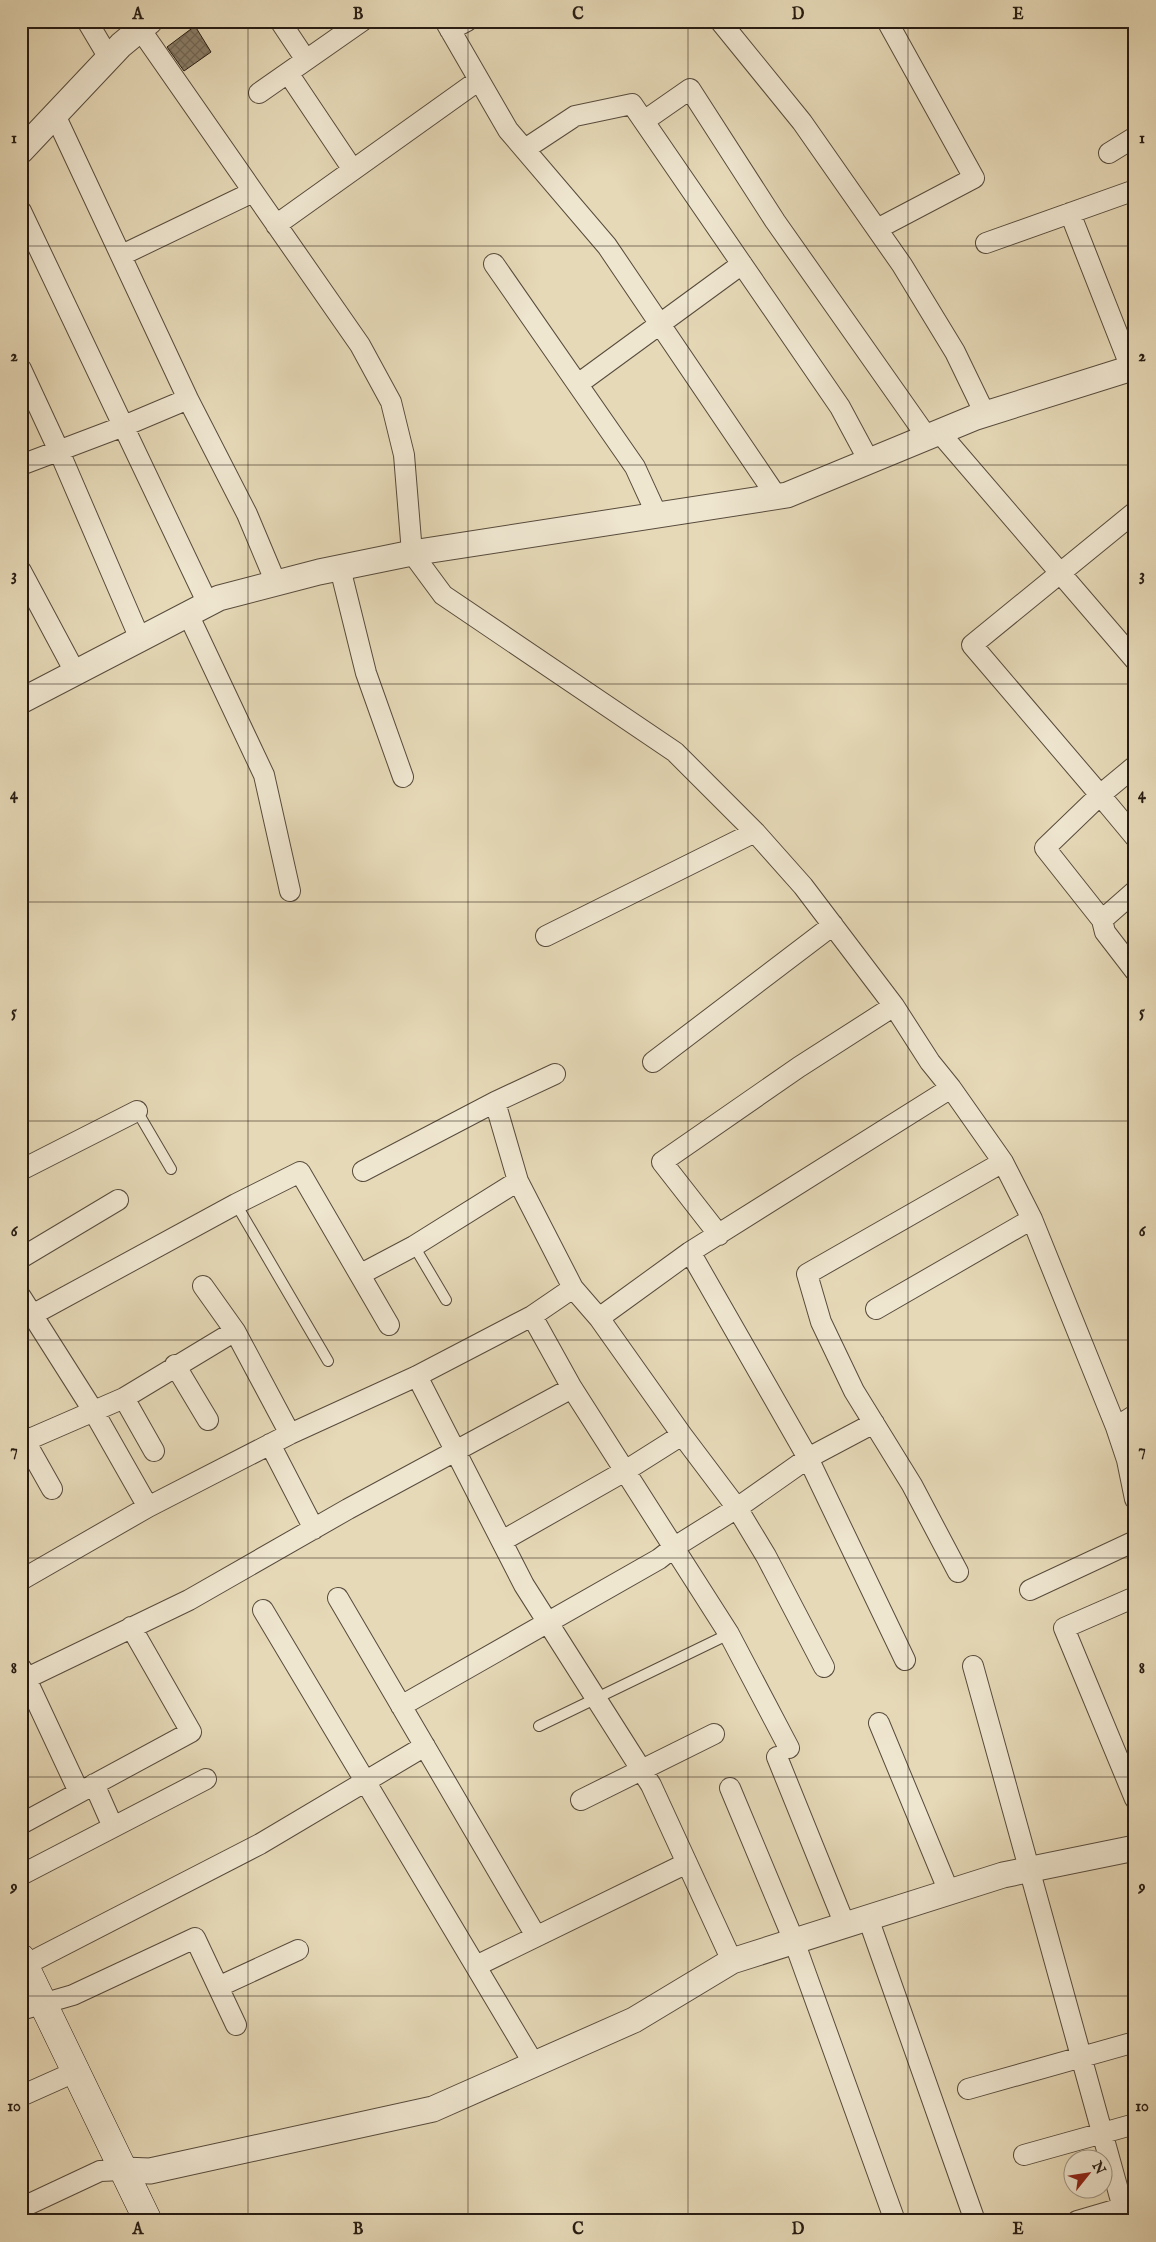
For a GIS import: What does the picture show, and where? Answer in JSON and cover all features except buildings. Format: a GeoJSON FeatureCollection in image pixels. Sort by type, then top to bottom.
{"type":"FeatureCollection","features":[{"type":"Feature","properties":{"kind":"main road"},"geometry":{"type":"LineString","coordinates":[[23,1961],[32,2006],[76,2071],[148,2221]]}},
{"type":"Feature","properties":{"kind":"street"},"geometry":{"type":"LineString","coordinates":[[87,21],[109,58]]}},
{"type":"Feature","properties":{"kind":"street"},"geometry":{"type":"LineString","coordinates":[[280,21],[306,60]]}},
{"type":"Feature","properties":{"kind":"street"},"geometry":{"type":"LineString","coordinates":[[259,93],[362,21]]}},
{"type":"Feature","properties":{"kind":"street"},"geometry":{"type":"LineString","coordinates":[[720,21],[802,122],[902,265],[955,352],[985,414]]}},
{"type":"Feature","properties":{"kind":"street"},"geometry":{"type":"LineString","coordinates":[[877,229],[974,178],[887,21]]}},
{"type":"Feature","properties":{"kind":"street"},"geometry":{"type":"LineString","coordinates":[[454,24],[479,80],[508,130],[607,246],[777,497]]}},
{"type":"Feature","properties":{"kind":"street"},"geometry":{"type":"LineString","coordinates":[[21,151],[109,58],[145,25],[276,225],[360,345],[391,402],[404,455],[412,553],[443,595],[675,752],[755,832],[804,886],[894,1006],[930,1062],[951,1088],[1003,1162],[1032,1219],[1116,1427],[1127,1460],[1135,1499]]}},
{"type":"Feature","properties":{"kind":"street"},"geometry":{"type":"LineString","coordinates":[[288,73],[353,170]]}},
{"type":"Feature","properties":{"kind":"street"},"geometry":{"type":"LineString","coordinates":[[276,225],[479,80]]}},
{"type":"Feature","properties":{"kind":"street"},"geometry":{"type":"LineString","coordinates":[[644,122],[690,90],[774,221],[933,435],[1132,653]]}},
{"type":"Feature","properties":{"kind":"street"},"geometry":{"type":"LineString","coordinates":[[525,149],[575,116],[632,104],[840,407],[869,461]]}},
{"type":"Feature","properties":{"kind":"street"},"geometry":{"type":"LineString","coordinates":[[55,115],[188,399],[247,514],[276,583]]}},
{"type":"Feature","properties":{"kind":"street"},"geometry":{"type":"LineString","coordinates":[[1109,153],[1135,137]]}},
{"type":"Feature","properties":{"kind":"street"},"geometry":{"type":"LineString","coordinates":[[986,243],[1135,190]]}},
{"type":"Feature","properties":{"kind":"street"},"geometry":{"type":"LineString","coordinates":[[122,255],[254,192]]}},
{"type":"Feature","properties":{"kind":"street"},"geometry":{"type":"LineString","coordinates":[[21,211],[124,426],[264,775],[290,891]]}},
{"type":"Feature","properties":{"kind":"street"},"geometry":{"type":"LineString","coordinates":[[21,701],[219,598],[340,568],[412,553],[787,495],[985,414],[1133,368],[1070,213]]}},
{"type":"Feature","properties":{"kind":"street"},"geometry":{"type":"LineString","coordinates":[[494,264],[635,468],[657,515]]}},
{"type":"Feature","properties":{"kind":"street"},"geometry":{"type":"LineString","coordinates":[[578,384],[742,264]]}},
{"type":"Feature","properties":{"kind":"street"},"geometry":{"type":"LineString","coordinates":[[21,369],[59,451],[140,639]]}},
{"type":"Feature","properties":{"kind":"street"},"geometry":{"type":"LineString","coordinates":[[21,465],[124,426],[188,399]]}},
{"type":"Feature","properties":{"kind":"street"},"geometry":{"type":"LineString","coordinates":[[1135,512],[972,645],[1135,837]]}},
{"type":"Feature","properties":{"kind":"street"},"geometry":{"type":"LineString","coordinates":[[340,568],[366,673],[403,777]]}},
{"type":"Feature","properties":{"kind":"street"},"geometry":{"type":"LineString","coordinates":[[21,571],[76,672]]}},
{"type":"Feature","properties":{"kind":"street"},"geometry":{"type":"LineString","coordinates":[[1135,766],[1100,795],[1045,848],[1102,920],[1105,932],[1135,971]]}},
{"type":"Feature","properties":{"kind":"street"},"geometry":{"type":"LineString","coordinates":[[546,936],[755,832]]}},
{"type":"Feature","properties":{"kind":"street"},"geometry":{"type":"LineString","coordinates":[[1102,920],[1135,890]]}},
{"type":"Feature","properties":{"kind":"street"},"geometry":{"type":"LineString","coordinates":[[654,1062],[833,926]]}},
{"type":"Feature","properties":{"kind":"street"},"geometry":{"type":"LineString","coordinates":[[719,1235],[662,1162],[799,1066],[894,1006]]}},
{"type":"Feature","properties":{"kind":"street"},"geometry":{"type":"LineString","coordinates":[[362,1171],[495,1102],[555,1074]]}},
{"type":"Feature","properties":{"kind":"street"},"geometry":{"type":"LineString","coordinates":[[599,1318],[690,1252],[951,1088]]}},
{"type":"Feature","properties":{"kind":"street"},"geometry":{"type":"LineString","coordinates":[[495,1102],[518,1181],[573,1288],[599,1318],[682,1435],[738,1508],[766,1556],[824,1667]]}},
{"type":"Feature","properties":{"kind":"street"},"geometry":{"type":"LineString","coordinates":[[21,1170],[137,1111]]}},
{"type":"Feature","properties":{"kind":"street"},"geometry":{"type":"LineString","coordinates":[[958,1572],[912,1486],[854,1391],[821,1322],[807,1274],[1003,1162]]}},
{"type":"Feature","properties":{"kind":"street"},"geometry":{"type":"LineString","coordinates":[[32,1315],[236,1204],[300,1172],[389,1325]]}},
{"type":"Feature","properties":{"kind":"street"},"geometry":{"type":"LineString","coordinates":[[361,1274],[414,1246],[518,1181]]}},
{"type":"Feature","properties":{"kind":"street"},"geometry":{"type":"LineString","coordinates":[[21,1258],[118,1200]]}},
{"type":"Feature","properties":{"kind":"street"},"geometry":{"type":"LineString","coordinates":[[876,1309],[1032,1219]]}},
{"type":"Feature","properties":{"kind":"street"},"geometry":{"type":"LineString","coordinates":[[690,1252],[808,1458],[904,1660]]}},
{"type":"Feature","properties":{"kind":"street"},"geometry":{"type":"LineString","coordinates":[[203,1286],[235,1331],[290,1434]]}},
{"type":"Feature","properties":{"kind":"street"},"geometry":{"type":"LineString","coordinates":[[21,1580],[148,1507],[290,1434],[417,1376],[532,1316],[573,1288]]}},
{"type":"Feature","properties":{"kind":"street"},"geometry":{"type":"LineString","coordinates":[[21,1297],[94,1412],[148,1507]]}},
{"type":"Feature","properties":{"kind":"street"},"geometry":{"type":"LineString","coordinates":[[532,1316],[572,1388],[729,1634],[857,1921],[975,2221]]}},
{"type":"Feature","properties":{"kind":"street"},"geometry":{"type":"LineString","coordinates":[[52,1489],[23,1437],[94,1412],[124,1398],[175,1365],[235,1331]]}},
{"type":"Feature","properties":{"kind":"street"},"geometry":{"type":"LineString","coordinates":[[175,1365],[208,1420]]}},
{"type":"Feature","properties":{"kind":"street"},"geometry":{"type":"LineString","coordinates":[[417,1376],[524,1585],[651,1785],[732,1961]]}},
{"type":"Feature","properties":{"kind":"street"},"geometry":{"type":"LineString","coordinates":[[113,1827],[86,1788],[23,1676],[189,1600],[314,1529],[572,1388]]}},
{"type":"Feature","properties":{"kind":"street"},"geometry":{"type":"LineString","coordinates":[[124,1398],[154,1451]]}},
{"type":"Feature","properties":{"kind":"street"},"geometry":{"type":"LineString","coordinates":[[1116,1427],[1135,1415]]}},
{"type":"Feature","properties":{"kind":"street"},"geometry":{"type":"LineString","coordinates":[[401,1706],[548,1624],[659,1559],[673,1548],[738,1508],[808,1458],[874,1423]]}},
{"type":"Feature","properties":{"kind":"street"},"geometry":{"type":"LineString","coordinates":[[502,1541],[625,1471],[682,1435]]}},
{"type":"Feature","properties":{"kind":"street"},"geometry":{"type":"LineString","coordinates":[[270,1444],[314,1529]]}},
{"type":"Feature","properties":{"kind":"street"},"geometry":{"type":"LineString","coordinates":[[1030,1590],[1135,1541]]}},
{"type":"Feature","properties":{"kind":"street"},"geometry":{"type":"LineString","coordinates":[[1135,1597],[1064,1628],[1135,1799]]}},
{"type":"Feature","properties":{"kind":"street"},"geometry":{"type":"LineString","coordinates":[[338,1598],[536,1936]]}},
{"type":"Feature","properties":{"kind":"street"},"geometry":{"type":"LineString","coordinates":[[263,1610],[534,2064]]}},
{"type":"Feature","properties":{"kind":"street"},"geometry":{"type":"LineString","coordinates":[[21,1824],[191,1732],[131,1627]]}},
{"type":"Feature","properties":{"kind":"street"},"geometry":{"type":"LineString","coordinates":[[973,1666],[1102,2133],[1129,2206],[1076,2221]]}},
{"type":"Feature","properties":{"kind":"street"},"geometry":{"type":"LineString","coordinates":[[879,1723],[949,1892]]}},
{"type":"Feature","properties":{"kind":"street"},"geometry":{"type":"LineString","coordinates":[[581,1800],[714,1734]]}},
{"type":"Feature","properties":{"kind":"street"},"geometry":{"type":"LineString","coordinates":[[23,1961],[260,1844],[425,1746]]}},
{"type":"Feature","properties":{"kind":"street"},"geometry":{"type":"LineString","coordinates":[[21,1875],[206,1779]]}},
{"type":"Feature","properties":{"kind":"street"},"geometry":{"type":"LineString","coordinates":[[730,1788],[794,1941],[895,2221]]}},
{"type":"Feature","properties":{"kind":"street"},"geometry":{"type":"LineString","coordinates":[[21,2208],[100,2171],[150,2171],[433,2109],[634,2020],[732,1961],[1003,1875],[1135,1848]]}},
{"type":"Feature","properties":{"kind":"street"},"geometry":{"type":"LineString","coordinates":[[476,1966],[687,1863]]}},
{"type":"Feature","properties":{"kind":"street"},"geometry":{"type":"LineString","coordinates":[[32,2006],[73,1995],[196,1938],[236,2025]]}},
{"type":"Feature","properties":{"kind":"street"},"geometry":{"type":"LineString","coordinates":[[218,1987],[298,1950]]}},
{"type":"Feature","properties":{"kind":"street"},"geometry":{"type":"LineString","coordinates":[[968,2089],[1135,2042]]}},
{"type":"Feature","properties":{"kind":"street"},"geometry":{"type":"LineString","coordinates":[[21,2096],[76,2071]]}},
{"type":"Feature","properties":{"kind":"street"},"geometry":{"type":"LineString","coordinates":[[1024,2155],[1135,2124]]}},
{"type":"Feature","properties":{"kind":"lane"},"geometry":{"type":"LineString","coordinates":[[137,1111],[171,1169]]}},
{"type":"Feature","properties":{"kind":"lane"},"geometry":{"type":"LineString","coordinates":[[236,1204],[328,1361]]}},
{"type":"Feature","properties":{"kind":"lane"},"geometry":{"type":"LineString","coordinates":[[414,1246],[446,1300]]}},
{"type":"Feature","properties":{"kind":"lane"},"geometry":{"type":"LineString","coordinates":[[539,1726],[729,1634]]}}]}
